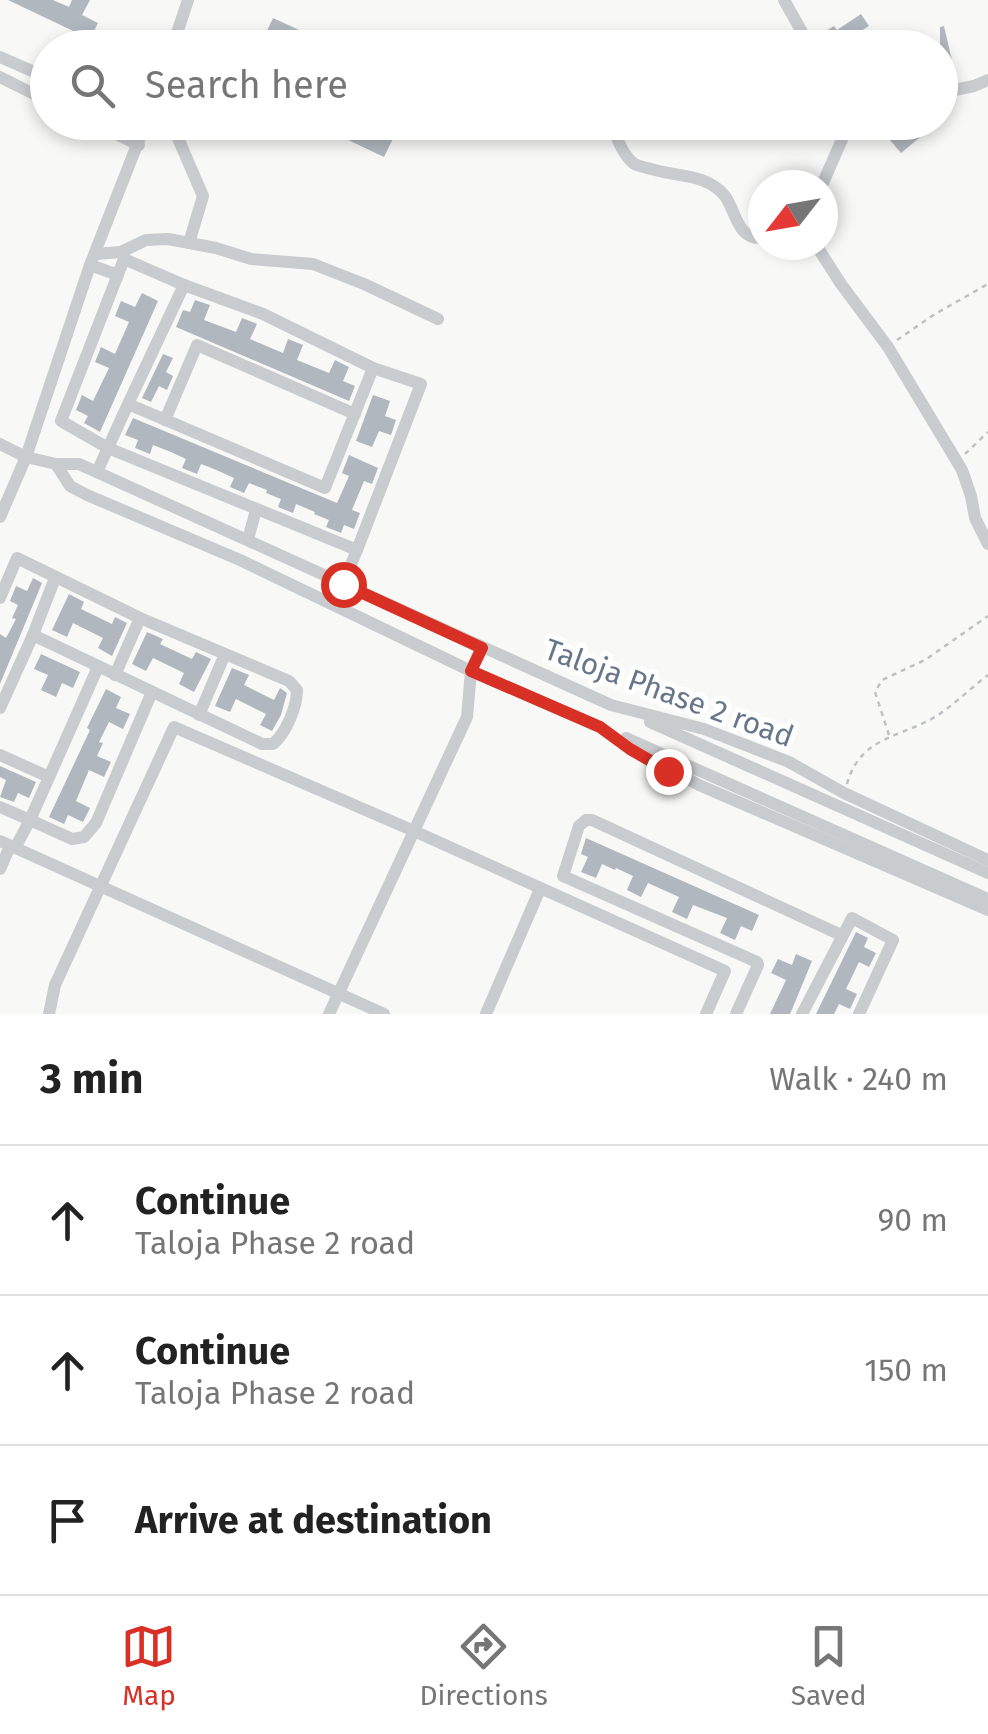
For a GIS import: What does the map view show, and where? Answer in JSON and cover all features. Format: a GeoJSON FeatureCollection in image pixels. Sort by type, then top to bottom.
{"type":"FeatureCollection","features":[{"type":"Feature","properties":{"kind":"street"},"geometry":{"type":"LineString","coordinates":[[178,30],[188,0]]}},
{"type":"Feature","properties":{"kind":"street"},"geometry":{"type":"LineString","coordinates":[[784,0],[800,30]]}},
{"type":"Feature","properties":{"kind":"street"},"geometry":{"type":"LineString","coordinates":[[0,57],[30,70]]}},
{"type":"Feature","properties":{"kind":"street"},"geometry":{"type":"LineString","coordinates":[[0,77],[30,91]]}},
{"type":"Feature","properties":{"kind":"street"},"geometry":{"type":"LineString","coordinates":[[958,89],[988,80]]}},
{"type":"Feature","properties":{"kind":"street"},"geometry":{"type":"LineString","coordinates":[[129,140],[139,145]]}},
{"type":"Feature","properties":{"kind":"street"},"geometry":{"type":"LineString","coordinates":[[0,516],[26,458],[92,259],[141,140]]}},
{"type":"Feature","properties":{"kind":"street"},"geometry":{"type":"LineString","coordinates":[[179,140],[203,196],[189,243]]}},
{"type":"Feature","properties":{"kind":"street"},"geometry":{"type":"LineString","coordinates":[[618,140],[636,165],[711,182],[732,207],[741,230],[748,236]]}},
{"type":"Feature","properties":{"kind":"street"},"geometry":{"type":"LineString","coordinates":[[829,170],[842,140]]}},
{"type":"Feature","properties":{"kind":"street"},"geometry":{"type":"LineString","coordinates":[[92,259],[121,252],[146,240],[168,239],[251,259],[312,264],[438,319]]}},
{"type":"Feature","properties":{"kind":"street"},"geometry":{"type":"LineString","coordinates":[[92,259],[118,275]]}},
{"type":"Feature","properties":{"kind":"street"},"geometry":{"type":"LineString","coordinates":[[343,584],[421,384],[373,368],[263,314],[124,259],[60,421],[108,448],[356,550]]}},
{"type":"Feature","properties":{"kind":"street"},"geometry":{"type":"LineString","coordinates":[[826,260],[888,346],[957,462],[988,544]]}},
{"type":"Feature","properties":{"kind":"street"},"geometry":{"type":"LineString","coordinates":[[97,472],[184,285]]}},
{"type":"Feature","properties":{"kind":"street"},"geometry":{"type":"LineString","coordinates":[[165,420],[197,345],[354,414]]}},
{"type":"Feature","properties":{"kind":"street"},"geometry":{"type":"LineString","coordinates":[[128,404],[325,488],[373,368]]}},
{"type":"Feature","properties":{"kind":"street","name":"Taloja Phase 2 road"},"geometry":{"type":"LineString","coordinates":[[0,444],[26,458],[79,464],[611,705],[722,736],[789,762],[844,793],[988,860]]}},
{"type":"Feature","properties":{"kind":"street","name":"Taloja Phase 2 road"},"geometry":{"type":"LineString","coordinates":[[56,464],[70,486],[240,560],[471,671],[600,727],[668,771],[988,910]]}},
{"type":"Feature","properties":{"kind":"street"},"geometry":{"type":"LineString","coordinates":[[248,539],[256,510]]}},
{"type":"Feature","properties":{"kind":"street"},"geometry":{"type":"LineString","coordinates":[[2,590],[17,558],[140,618],[289,681],[297,690],[297,699],[280,738],[273,744],[262,744],[33,634]]}},
{"type":"Feature","properties":{"kind":"street"},"geometry":{"type":"LineString","coordinates":[[0,708],[55,578]]}},
{"type":"Feature","properties":{"kind":"street"},"geometry":{"type":"LineString","coordinates":[[116,675],[140,618]]}},
{"type":"Feature","properties":{"kind":"street"},"geometry":{"type":"LineString","coordinates":[[329,1014],[467,718],[471,671],[482,648]]}},
{"type":"Feature","properties":{"kind":"street"},"geometry":{"type":"LineString","coordinates":[[199,714],[225,654]]}},
{"type":"Feature","properties":{"kind":"street"},"geometry":{"type":"LineString","coordinates":[[0,869],[8,845],[30,820],[98,667]]}},
{"type":"Feature","properties":{"kind":"street"},"geometry":{"type":"LineString","coordinates":[[0,808],[72,839],[84,837],[96,823],[152,692]]}},
{"type":"Feature","properties":{"kind":"street"},"geometry":{"type":"LineString","coordinates":[[611,705],[988,873]]}},
{"type":"Feature","properties":{"kind":"street"},"geometry":{"type":"LineString","coordinates":[[49,1014],[55,985],[174,727],[725,971],[706,1014]]}},
{"type":"Feature","properties":{"kind":"street"},"geometry":{"type":"LineString","coordinates":[[600,727],[988,899]]}},
{"type":"Feature","properties":{"kind":"street"},"geometry":{"type":"LineString","coordinates":[[0,755],[49,777]]}},
{"type":"Feature","properties":{"kind":"street"},"geometry":{"type":"LineString","coordinates":[[736,1014],[758,963],[562,874],[579,826],[586,820],[842,934]]}},
{"type":"Feature","properties":{"kind":"street"},"geometry":{"type":"LineString","coordinates":[[8,845],[384,1014]]}},
{"type":"Feature","properties":{"kind":"street"},"geometry":{"type":"LineString","coordinates":[[486,1014],[540,889]]}},
{"type":"Feature","properties":{"kind":"street"},"geometry":{"type":"LineString","coordinates":[[590,911],[599,893]]}},
{"type":"Feature","properties":{"kind":"street"},"geometry":{"type":"LineString","coordinates":[[802,1014],[852,918],[892,938],[859,1014]]}},
{"type":"Feature","properties":{"kind":"street"},"geometry":{"type":"LineString","coordinates":[[677,950],[686,930]]}},
{"type":"Feature","properties":{"kind":"path"},"geometry":{"type":"LineString","coordinates":[[888,346],[988,284]]}},
{"type":"Feature","properties":{"kind":"path"},"geometry":{"type":"LineString","coordinates":[[957,462],[988,432]]}},
{"type":"Feature","properties":{"kind":"path"},"geometry":{"type":"LineString","coordinates":[[889,736],[875,692],[882,680],[925,660],[988,616]]}},
{"type":"Feature","properties":{"kind":"path"},"geometry":{"type":"LineString","coordinates":[[844,793],[851,769],[869,750],[889,736],[936,716],[988,675]]}},
{"type":"Feature","properties":{"kind":"building"},"geometry":{"type":"Polygon","coordinates":[[[8,0],[53,0],[69,7],[72,0],[90,0],[82,15],[98,23],[94,30],[71,30],[8,0]]]}},
{"type":"Feature","properties":{"kind":"building"},"geometry":{"type":"Polygon","coordinates":[[[861,14],[869,26],[862,30],[837,30],[861,14]]]}},
{"type":"Feature","properties":{"kind":"building"},"geometry":{"type":"Polygon","coordinates":[[[273,18],[299,30],[267,30],[273,18]]]}},
{"type":"Feature","properties":{"kind":"building"},"geometry":{"type":"Polygon","coordinates":[[[348,140],[392,140],[384,157],[348,140]]]}},
{"type":"Feature","properties":{"kind":"building"},"geometry":{"type":"Polygon","coordinates":[[[890,140],[917,140],[901,153],[890,140]]]}},
{"type":"Feature","properties":{"kind":"building"},"geometry":{"type":"Polygon","coordinates":[[[142,293],[158,301],[100,432],[84,423],[88,416],[76,410],[82,395],[93,401],[109,368],[95,362],[101,347],[115,354],[129,322],[115,316],[121,301],[135,307],[142,293]]]}},
{"type":"Feature","properties":{"kind":"building"},"geometry":{"type":"Polygon","coordinates":[[[195,300],[210,305],[204,320],[236,332],[242,318],[257,324],[250,339],[283,353],[288,339],[303,345],[297,360],[329,373],[335,360],[349,367],[343,381],[355,386],[349,401],[176,327],[183,310],[190,312],[195,300]]]}},
{"type":"Feature","properties":{"kind":"building"},"geometry":{"type":"Polygon","coordinates":[[[163,354],[173,358],[166,372],[173,376],[167,390],[159,386],[151,402],[142,398],[163,354]]]}},
{"type":"Feature","properties":{"kind":"building"},"geometry":{"type":"Polygon","coordinates":[[[373,395],[390,401],[385,416],[396,420],[391,435],[379,431],[372,447],[356,441],[373,395]]]}},
{"type":"Feature","properties":{"kind":"building"},"geometry":{"type":"Polygon","coordinates":[[[133,418],[337,503],[349,476],[342,473],[349,455],[378,468],[372,484],[364,481],[352,510],[360,513],[354,529],[344,525],[341,533],[326,527],[329,520],[296,504],[293,513],[278,507],[281,499],[266,493],[267,490],[249,483],[244,493],[230,487],[234,478],[214,469],[201,464],[197,474],[182,468],[186,459],[171,452],[153,445],[150,454],[135,448],[138,440],[125,435],[133,418]]]}},
{"type":"Feature","properties":{"kind":"building"},"geometry":{"type":"Polygon","coordinates":[[[33,578],[42,583],[0,684],[0,634],[6,638],[18,605],[10,601],[16,586],[27,591],[33,578]]]}},
{"type":"Feature","properties":{"kind":"building"},"geometry":{"type":"Polygon","coordinates":[[[69,594],[84,602],[81,609],[112,624],[115,617],[127,623],[112,656],[98,648],[103,638],[73,623],[67,637],[52,630],[69,594]]]}},
{"type":"Feature","properties":{"kind":"building"},"geometry":{"type":"Polygon","coordinates":[[[147,632],[163,639],[160,644],[192,659],[196,652],[211,659],[194,692],[179,684],[184,673],[153,658],[146,671],[132,664],[147,632]]]}},
{"type":"Feature","properties":{"kind":"building"},"geometry":{"type":"Polygon","coordinates":[[[41,654],[80,672],[73,688],[62,683],[56,697],[41,690],[48,675],[34,669],[41,654]]]}},
{"type":"Feature","properties":{"kind":"building"},"geometry":{"type":"Polygon","coordinates":[[[232,668],[249,675],[244,685],[274,700],[280,688],[287,693],[272,731],[260,725],[266,714],[236,699],[230,712],[215,706],[232,668]]]}},
{"type":"Feature","properties":{"kind":"building"},"geometry":{"type":"Polygon","coordinates":[[[106,689],[121,697],[116,708],[130,714],[123,729],[109,722],[99,742],[103,743],[97,756],[111,762],[104,777],[89,770],[76,801],[90,808],[83,822],[68,815],[64,824],[49,817],[106,689]]]}},
{"type":"Feature","properties":{"kind":"building"},"geometry":{"type":"Polygon","coordinates":[[[0,766],[36,782],[29,798],[18,793],[14,802],[0,797],[6,780],[0,777],[0,766]]]}},
{"type":"Feature","properties":{"kind":"building"},"geometry":{"type":"Polygon","coordinates":[[[586,838],[759,915],[752,931],[741,926],[735,940],[720,933],[727,918],[693,905],[687,919],[672,912],[679,897],[648,883],[641,897],[627,890],[633,876],[616,868],[602,864],[596,878],[581,872],[588,857],[581,854],[586,838]]]}},
{"type":"Feature","properties":{"kind":"building"},"geometry":{"type":"Polygon","coordinates":[[[856,932],[868,938],[864,947],[876,953],[869,967],[859,962],[846,989],[857,994],[850,1009],[839,1004],[834,1014],[816,1014],[856,932]]]}},
{"type":"Feature","properties":{"kind":"building"},"geometry":{"type":"Polygon","coordinates":[[[796,954],[812,961],[790,1014],[770,1014],[786,980],[771,973],[778,959],[792,965],[796,954]]]}},
{"type":"Feature","properties":{"kind":"route"},"geometry":{"type":"LineString","coordinates":[[343,584],[482,648],[471,671],[600,727],[668,771]]}}]}
